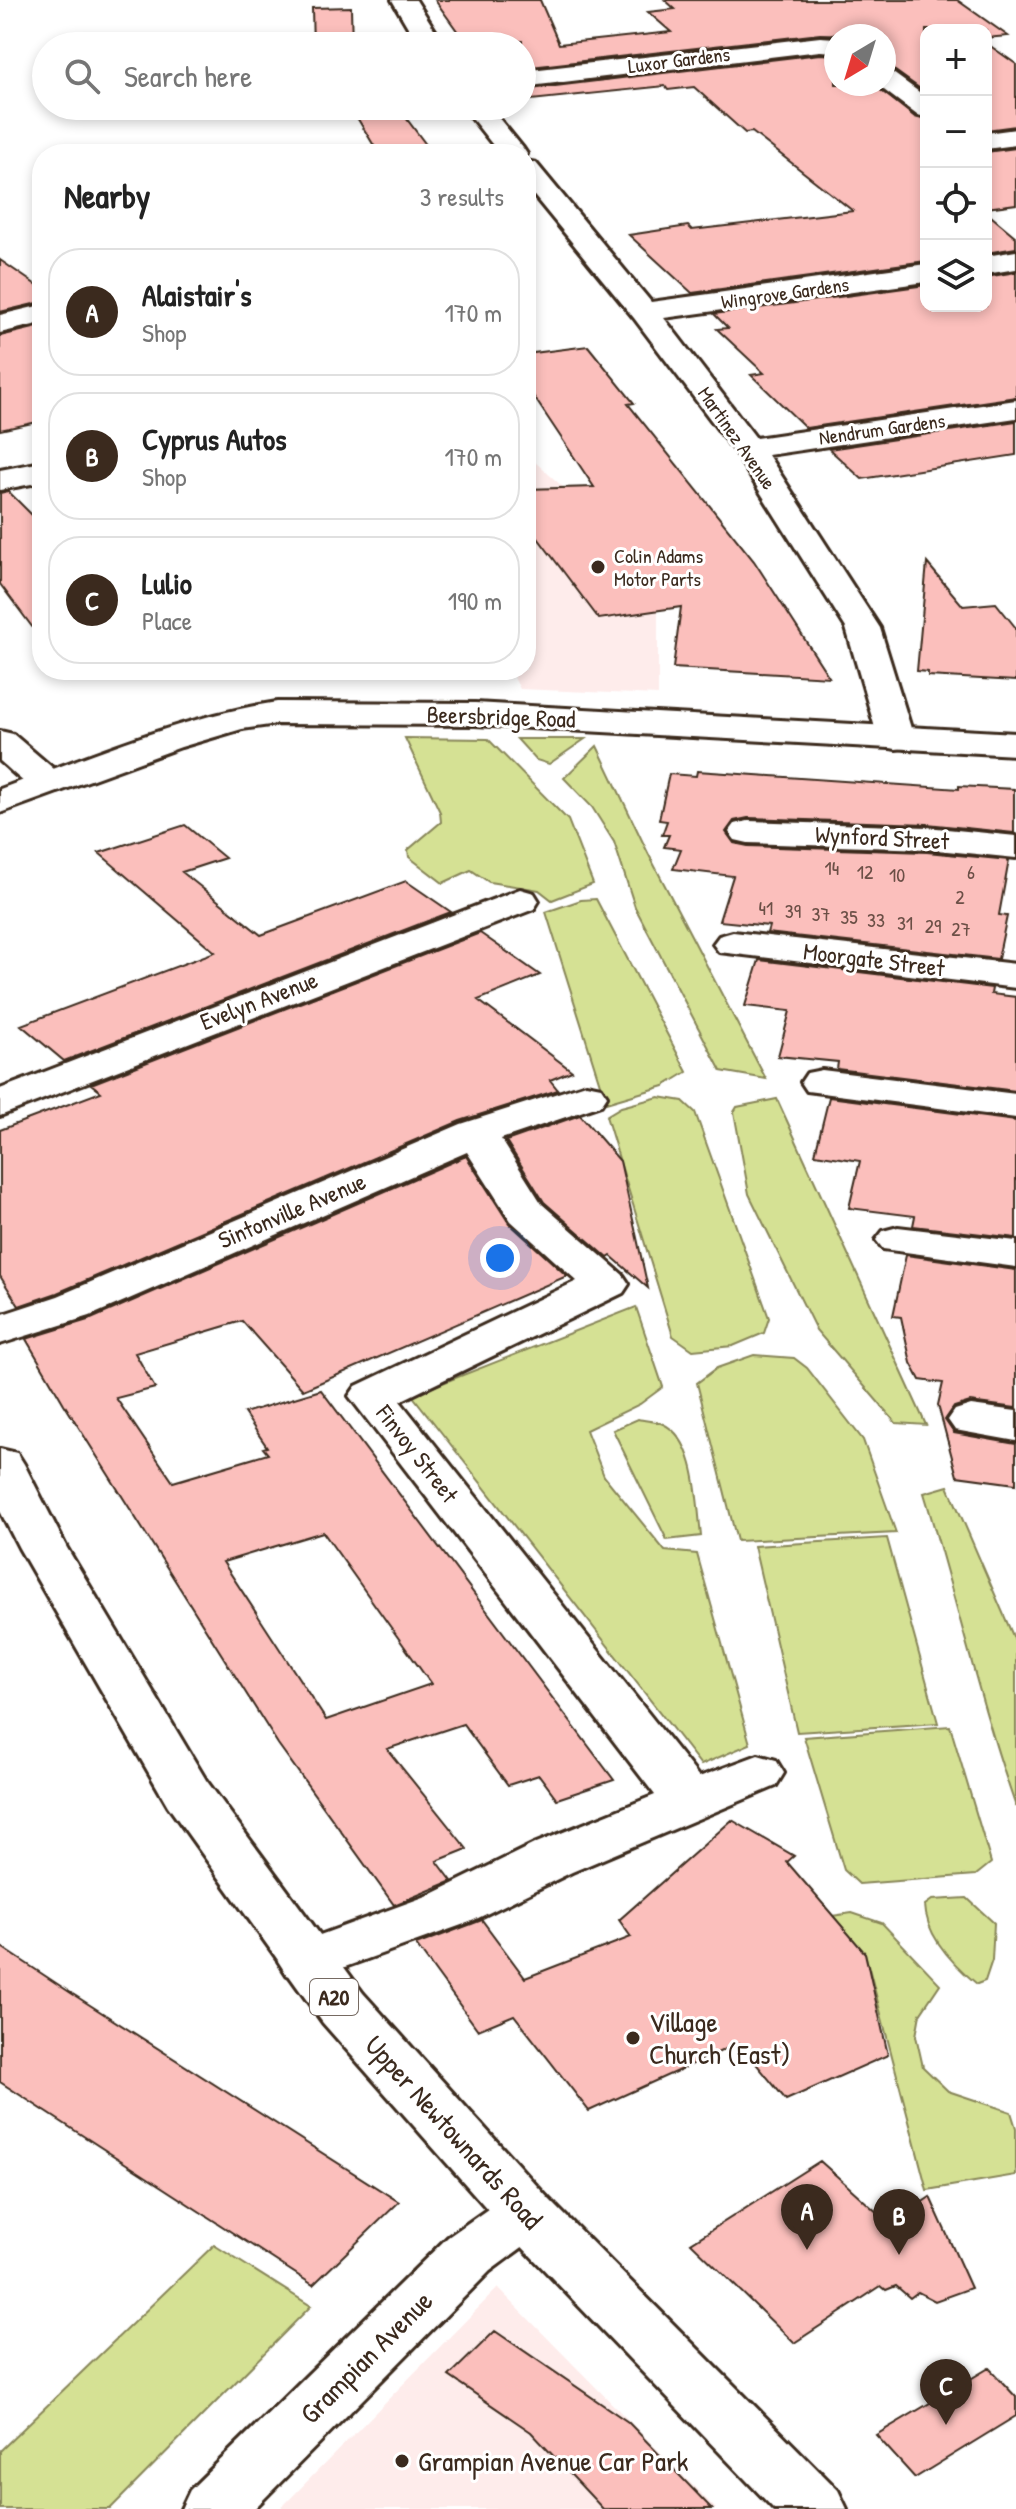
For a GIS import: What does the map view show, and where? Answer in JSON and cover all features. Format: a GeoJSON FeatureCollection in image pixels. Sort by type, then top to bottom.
{"type":"FeatureCollection","features":[{"type":"Feature","properties":{"kind":"street"},"geometry":{"type":"LineString","coordinates":[[404,0],[423,32]]}},
{"type":"Feature","properties":{"kind":"street","name":"Luxor Gardens"},"geometry":{"type":"LineString","coordinates":[[536,77],[824,44]]}},
{"type":"Feature","properties":{"kind":"street"},"geometry":{"type":"LineString","coordinates":[[896,87],[920,105]]}},
{"type":"Feature","properties":{"kind":"street"},"geometry":{"type":"LineString","coordinates":[[486,120],[506,144]]}},
{"type":"Feature","properties":{"kind":"street"},"geometry":{"type":"LineString","coordinates":[[992,140],[1016,137]]}},
{"type":"Feature","properties":{"kind":"street","name":"Martinez Avenue"},"geometry":{"type":"LineString","coordinates":[[536,181],[644,312],[748,449],[863,628],[896,738]]}},
{"type":"Feature","properties":{"kind":"street"},"geometry":{"type":"LineString","coordinates":[[992,264],[1016,260]]}},
{"type":"Feature","properties":{"kind":"street","name":"Wingrove Gardens"},"geometry":{"type":"LineString","coordinates":[[644,312],[920,274]]}},
{"type":"Feature","properties":{"kind":"street"},"geometry":{"type":"LineString","coordinates":[[0,324],[32,316]]}},
{"type":"Feature","properties":{"kind":"street","name":"Nendrum Gardens"},"geometry":{"type":"LineString","coordinates":[[748,449],[1016,409]]}},
{"type":"Feature","properties":{"kind":"street"},"geometry":{"type":"LineString","coordinates":[[0,480],[32,474]]}},
{"type":"Feature","properties":{"kind":"street","name":"Beersbridge Road"},"geometry":{"type":"LineString","coordinates":[[0,802],[203,728],[277,713],[475,714],[1016,744]]}},
{"type":"Feature","properties":{"kind":"street"},"geometry":{"type":"LineString","coordinates":[[0,742],[48,783]]}},
{"type":"Feature","properties":{"kind":"street","name":"Wynford Street"},"geometry":{"type":"LineString","coordinates":[[748,832],[927,838],[1016,847]]}},
{"type":"Feature","properties":{"kind":"street","name":"Evelyn Avenue"},"geometry":{"type":"LineString","coordinates":[[0,1104],[520,901]]}},
{"type":"Feature","properties":{"kind":"street","name":"Moorgate Street"},"geometry":{"type":"LineString","coordinates":[[733,944],[1016,976]]}},
{"type":"Feature","properties":{"kind":"street"},"geometry":{"type":"LineString","coordinates":[[822,1082],[1016,1106]]}},
{"type":"Feature","properties":{"kind":"street","name":"Sintonville Avenue"},"geometry":{"type":"LineString","coordinates":[[0,1330],[74,1306],[476,1133],[586,1096]]}},
{"type":"Feature","properties":{"kind":"street","name":"Finvoy Street"},"geometry":{"type":"LineString","coordinates":[[476,1133],[526,1212],[607,1284],[372,1396],[688,1800]]}},
{"type":"Feature","properties":{"kind":"street"},"geometry":{"type":"LineString","coordinates":[[898,1240],[1016,1254]]}},
{"type":"Feature","properties":{"kind":"street"},"geometry":{"type":"LineString","coordinates":[[971,1420],[1016,1426]]}},
{"type":"Feature","properties":{"kind":"street","name":"Upper Newtownards Road"},"geometry":{"type":"LineString","coordinates":[[0,1464],[43,1548],[187,1793],[306,1961],[343,2008],[526,2213],[815,2509]]}},
{"type":"Feature","properties":{"kind":"street"},"geometry":{"type":"LineString","coordinates":[[306,1961],[451,1908],[553,1858],[758,1773]]}},
{"type":"Feature","properties":{"kind":"street","name":"Grampian Avenue"},"geometry":{"type":"LineString","coordinates":[[213,2509],[469,2254],[526,2213]]}},
{"type":"Feature","properties":{"kind":"shaded area"},"geometry":{"type":"Polygon","coordinates":[[[536,463],[634,550],[658,589],[658,695],[520,689],[515,680],[536,680],[536,463]]]}},
{"type":"Feature","properties":{"kind":"shaded area"},"geometry":{"type":"Polygon","coordinates":[[[498,2288],[716,2509],[280,2509],[498,2288]]]}},
{"type":"Feature","properties":{"kind":"green space"},"geometry":{"type":"Polygon","coordinates":[[[405,738],[488,739],[568,820],[593,884],[552,900],[539,890],[489,882],[471,870],[443,883],[409,857],[408,850],[441,822],[440,812],[405,738]]]}},
{"type":"Feature","properties":{"kind":"green space"},"geometry":{"type":"Polygon","coordinates":[[[517,739],[585,739],[549,764],[536,760],[517,739]]]}},
{"type":"Feature","properties":{"kind":"green space"},"geometry":{"type":"Polygon","coordinates":[[[597,746],[648,853],[766,1079],[721,1071],[635,907],[614,842],[592,807],[564,778],[597,746]]]}},
{"type":"Feature","properties":{"kind":"green space"},"geometry":{"type":"Polygon","coordinates":[[[596,899],[687,1072],[664,1086],[606,1103],[546,912],[581,900],[596,899]]]}},
{"type":"Feature","properties":{"kind":"green space"},"geometry":{"type":"Polygon","coordinates":[[[659,1097],[683,1101],[695,1112],[769,1318],[764,1333],[733,1346],[693,1350],[673,1336],[606,1116],[621,1107],[659,1097]]]}},
{"type":"Feature","properties":{"kind":"green space"},"geometry":{"type":"Polygon","coordinates":[[[777,1099],[926,1425],[896,1423],[816,1330],[749,1194],[734,1112],[737,1107],[777,1099]]]}},
{"type":"Feature","properties":{"kind":"green space"},"geometry":{"type":"Polygon","coordinates":[[[636,1307],[663,1387],[640,1404],[586,1430],[604,1476],[665,1551],[697,1554],[750,1744],[701,1765],[412,1395],[636,1307]]]}},
{"type":"Feature","properties":{"kind":"green space"},"geometry":{"type":"Polygon","coordinates":[[[754,1355],[794,1358],[807,1368],[863,1440],[896,1533],[737,1541],[697,1383],[717,1368],[754,1355]]]}},
{"type":"Feature","properties":{"kind":"green space"},"geometry":{"type":"Polygon","coordinates":[[[638,1419],[663,1424],[683,1443],[693,1474],[701,1536],[667,1540],[613,1430],[638,1419]]]}},
{"type":"Feature","properties":{"kind":"green space"},"geometry":{"type":"Polygon","coordinates":[[[948,1486],[1016,1643],[1016,1807],[924,1493],[948,1486]]]}},
{"type":"Feature","properties":{"kind":"green space"},"geometry":{"type":"Polygon","coordinates":[[[887,1538],[938,1723],[797,1732],[754,1546],[887,1538]]]}},
{"type":"Feature","properties":{"kind":"green space"},"geometry":{"type":"Polygon","coordinates":[[[950,1726],[991,1863],[976,1875],[859,1884],[844,1870],[804,1737],[950,1726]]]}},
{"type":"Feature","properties":{"kind":"green space"},"geometry":{"type":"Polygon","coordinates":[[[967,1898],[994,1923],[992,1960],[985,1981],[977,1984],[959,1968],[936,1939],[925,1905],[932,1900],[967,1898]]]}},
{"type":"Feature","properties":{"kind":"green space"},"geometry":{"type":"Polygon","coordinates":[[[852,1913],[882,1923],[940,1984],[920,2014],[916,2036],[923,2067],[948,2091],[1011,2112],[1016,2128],[1016,2175],[927,2190],[865,1953],[832,1916],[852,1913]]]}},
{"type":"Feature","properties":{"kind":"green space"},"geometry":{"type":"Polygon","coordinates":[[[214,2245],[311,2306],[110,2509],[0,2509],[0,2451],[214,2245]]]}},
{"type":"Feature","properties":{"kind":"building"},"geometry":{"type":"Polygon","coordinates":[[[435,0],[540,0],[559,44],[671,32],[648,12],[675,9],[665,0],[957,0],[991,24],[920,24],[920,89],[896,72],[896,24],[824,24],[824,34],[536,66],[536,32],[458,32],[435,0]]]}},
{"type":"Feature","properties":{"kind":"building"},"geometry":{"type":"Polygon","coordinates":[[[351,7],[352,32],[313,32],[312,8],[351,7]]]}},
{"type":"Feature","properties":{"kind":"building"},"geometry":{"type":"Polygon","coordinates":[[[992,25],[1008,36],[992,37],[992,25]]]}},
{"type":"Feature","properties":{"kind":"building"},"geometry":{"type":"Polygon","coordinates":[[[992,47],[1016,64],[1016,126],[992,129],[992,47]]]}},
{"type":"Feature","properties":{"kind":"building"},"geometry":{"type":"Polygon","coordinates":[[[824,54],[824,96],[888,96],[920,118],[920,262],[692,293],[629,235],[688,226],[692,230],[853,211],[752,132],[745,133],[694,87],[668,90],[665,86],[536,100],[536,88],[824,54]]]}},
{"type":"Feature","properties":{"kind":"building"},"geometry":{"type":"Polygon","coordinates":[[[358,120],[408,120],[426,144],[373,144],[358,120]]]}},
{"type":"Feature","properties":{"kind":"building"},"geometry":{"type":"Polygon","coordinates":[[[1016,148],[1016,204],[992,207],[992,151],[1016,148]]]}},
{"type":"Feature","properties":{"kind":"building"},"geometry":{"type":"Polygon","coordinates":[[[992,217],[1016,237],[1016,248],[992,252],[992,217]]]}},
{"type":"Feature","properties":{"kind":"building"},"geometry":{"type":"Polygon","coordinates":[[[0,260],[32,282],[32,304],[0,312],[0,260]]]}},
{"type":"Feature","properties":{"kind":"building"},"geometry":{"type":"Polygon","coordinates":[[[1016,272],[1016,397],[806,428],[751,375],[764,373],[717,329],[728,328],[714,314],[920,286],[920,312],[992,312],[992,276],[1016,272]]]}},
{"type":"Feature","properties":{"kind":"building"},"geometry":{"type":"Polygon","coordinates":[[[32,328],[32,423],[0,430],[0,336],[32,328]]]}},
{"type":"Feature","properties":{"kind":"building"},"geometry":{"type":"Polygon","coordinates":[[[588,346],[634,403],[628,404],[754,561],[829,677],[673,668],[681,607],[599,619],[536,535],[536,489],[594,487],[536,400],[536,353],[588,346]]]}},
{"type":"Feature","properties":{"kind":"building"},"geometry":{"type":"Polygon","coordinates":[[[1016,421],[1016,455],[862,479],[829,449],[1016,421]]]}},
{"type":"Feature","properties":{"kind":"building"},"geometry":{"type":"Polygon","coordinates":[[[8,491],[32,515],[32,627],[0,584],[0,493],[8,491]]]}},
{"type":"Feature","properties":{"kind":"building"},"geometry":{"type":"Polygon","coordinates":[[[927,563],[963,606],[996,603],[1016,628],[1016,681],[928,676],[928,672],[917,671],[927,563]]]}},
{"type":"Feature","properties":{"kind":"building"},"geometry":{"type":"Polygon","coordinates":[[[697,771],[959,789],[959,786],[1014,789],[1014,833],[927,824],[748,818],[734,821],[726,832],[734,843],[748,846],[927,852],[1009,860],[999,915],[1007,916],[998,959],[767,933],[769,926],[719,921],[733,876],[673,869],[681,849],[664,847],[669,835],[662,835],[667,821],[659,820],[669,774],[696,776],[697,771]]]}},
{"type":"Feature","properties":{"kind":"building"},"geometry":{"type":"Polygon","coordinates":[[[185,825],[225,858],[182,872],[261,935],[406,881],[451,912],[64,1061],[21,1025],[215,952],[99,853],[185,825]]]}},
{"type":"Feature","properties":{"kind":"building"},"geometry":{"type":"Polygon","coordinates":[[[480,933],[540,975],[478,1000],[572,1071],[550,1080],[558,1090],[460,1121],[57,1293],[19,1306],[0,1276],[0,1130],[101,1092],[91,1084],[480,933]]]}},
{"type":"Feature","properties":{"kind":"building"},"geometry":{"type":"Polygon","coordinates":[[[759,960],[992,988],[991,994],[1016,997],[1016,1091],[837,1069],[838,1062],[778,1056],[790,1011],[745,1006],[759,960]]]}},
{"type":"Feature","properties":{"kind":"building"},"geometry":{"type":"Polygon","coordinates":[[[829,1097],[1016,1121],[1016,1238],[913,1226],[915,1216],[849,1208],[860,1161],[815,1154],[829,1097]]]}},
{"type":"Feature","properties":{"kind":"building"},"geometry":{"type":"Polygon","coordinates":[[[580,1115],[620,1161],[648,1288],[544,1202],[506,1141],[580,1115]]]}},
{"type":"Feature","properties":{"kind":"building"},"geometry":{"type":"Polygon","coordinates":[[[466,1156],[509,1223],[567,1276],[303,1390],[242,1321],[135,1353],[155,1388],[116,1398],[173,1482],[268,1454],[263,1448],[267,1447],[244,1413],[321,1390],[614,1780],[557,1799],[539,1775],[508,1785],[463,1724],[387,1749],[467,1849],[437,1861],[452,1881],[394,1905],[278,1744],[26,1339],[91,1319],[466,1156]],[[323,1532],[223,1562],[326,1720],[431,1684],[323,1532]]]}},
{"type":"Feature","properties":{"kind":"building"},"geometry":{"type":"Polygon","coordinates":[[[906,1255],[1016,1270],[1016,1408],[970,1402],[954,1407],[945,1420],[954,1433],[1016,1444],[1016,1484],[957,1476],[938,1405],[943,1383],[920,1380],[911,1363],[901,1317],[893,1316],[906,1255]]]}},
{"type":"Feature","properties":{"kind":"building"},"geometry":{"type":"Polygon","coordinates":[[[732,1820],[794,1856],[787,1862],[865,1953],[888,2055],[786,2100],[739,2043],[589,2111],[514,2015],[478,2030],[416,1945],[482,1920],[525,1978],[631,1937],[619,1920],[732,1820]]]}},
{"type":"Feature","properties":{"kind":"building"},"geometry":{"type":"Polygon","coordinates":[[[0,1946],[399,2202],[313,2285],[0,2082],[0,1946]]]}},
{"type":"Feature","properties":{"kind":"building"},"geometry":{"type":"Polygon","coordinates":[[[820,2161],[890,2224],[930,2197],[971,2288],[935,2301],[918,2292],[910,2298],[896,2286],[886,2290],[881,2286],[794,2343],[691,2243],[820,2161]]]}},
{"type":"Feature","properties":{"kind":"building"},"geometry":{"type":"Polygon","coordinates":[[[495,2331],[628,2422],[712,2509],[603,2509],[531,2432],[449,2376],[495,2331]]]}},
{"type":"Feature","properties":{"kind":"building"},"geometry":{"type":"Polygon","coordinates":[[[989,2368],[1016,2397],[1016,2416],[915,2478],[876,2435],[989,2368]]]}},
{"type":"Feature","properties":{"kind":"place","name":"Colin Adams Motor Parts"},"geometry":{"type":"Point","coordinates":[598,567]}},
{"type":"Feature","properties":{"kind":"place","name":"Village Church (East)"},"geometry":{"type":"Point","coordinates":[633,2038]}},
{"type":"Feature","properties":{"kind":"place","name":"Alaistair's"},"geometry":{"type":"Point","coordinates":[807,2250]}},
{"type":"Feature","properties":{"kind":"place","name":"Cyprus Autos"},"geometry":{"type":"Point","coordinates":[899,2255]}},
{"type":"Feature","properties":{"kind":"place","name":"Lulio"},"geometry":{"type":"Point","coordinates":[946,2425]}},
{"type":"Feature","properties":{"kind":"place","name":"Grampian Avenue Car Park"},"geometry":{"type":"Point","coordinates":[402,2461]}}]}
